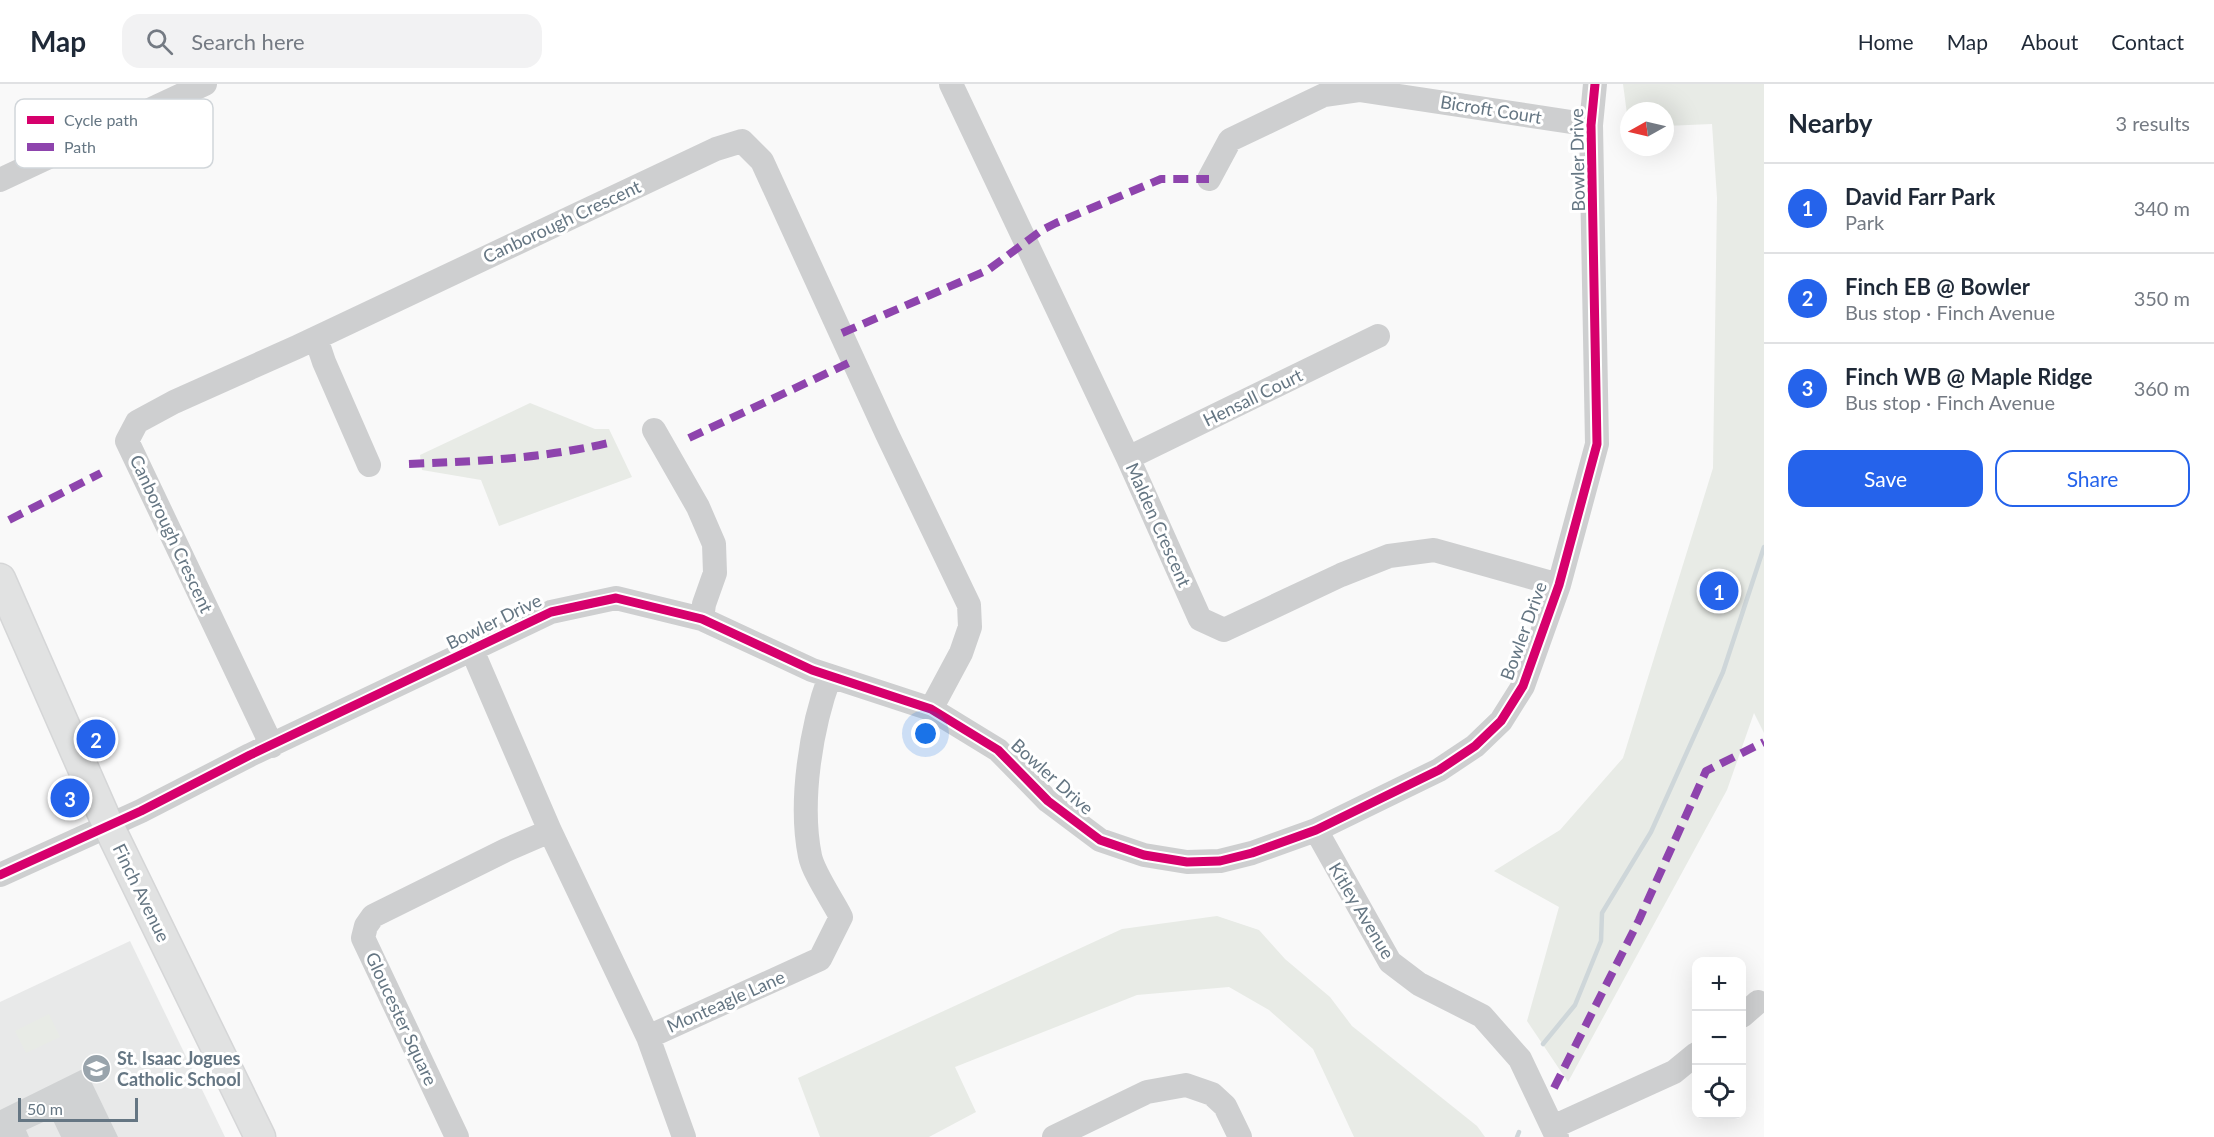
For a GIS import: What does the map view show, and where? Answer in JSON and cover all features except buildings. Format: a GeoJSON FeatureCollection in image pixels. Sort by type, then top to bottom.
{"type":"FeatureCollection","features":[{"type":"Feature","properties":{"kind":"main road","name":"Finch Avenue"},"geometry":{"type":"LineString","coordinates":[[0,579],[108,825],[260,1137]]}},
{"type":"Feature","properties":{"kind":"street"},"geometry":{"type":"LineString","coordinates":[[173,99],[205,84]]}},
{"type":"Feature","properties":{"kind":"street","name":"Malden Crescent"},"geometry":{"type":"LineString","coordinates":[[951,84],[1128,458],[1200,619],[1224,630],[1341,575],[1389,556],[1434,550],[1559,585]]}},
{"type":"Feature","properties":{"kind":"street","name":"Bowler Drive"},"geometry":{"type":"LineString","coordinates":[[0,875],[552,612],[616,598],[702,619],[812,670],[932,709],[998,750],[1048,801],[1100,840],[1144,855],[1187,862],[1220,861],[1252,853],[1316,830],[1439,770],[1475,746],[1501,721],[1523,686],[1559,585],[1597,444],[1592,125],[1595,84]]}},
{"type":"Feature","properties":{"kind":"street","name":"Bicroft Court"},"geometry":{"type":"LineString","coordinates":[[1209,179],[1230,140],[1324,95],[1359,90],[1592,125]]}},
{"type":"Feature","properties":{"kind":"street","name":"Canborough Crescent"},"geometry":{"type":"LineString","coordinates":[[272,746],[127,441],[136,422],[716,149],[742,141],[762,162],[887,434],[969,605],[970,627],[962,653],[932,709]]}},
{"type":"Feature","properties":{"kind":"street"},"geometry":{"type":"LineString","coordinates":[[0,180],[26,168]]}},
{"type":"Feature","properties":{"kind":"street","name":"Hensall Court"},"geometry":{"type":"LineString","coordinates":[[1128,458],[1378,336]]}},
{"type":"Feature","properties":{"kind":"street"},"geometry":{"type":"LineString","coordinates":[[316,338],[324,362],[369,465]]}},
{"type":"Feature","properties":{"kind":"street"},"geometry":{"type":"LineString","coordinates":[[654,430],[698,507],[714,544],[715,573],[704,604],[702,619]]}},
{"type":"Feature","properties":{"kind":"street","name":"Monteagle Lane"},"geometry":{"type":"LineString","coordinates":[[472,650],[549,831],[648,1036],[820,959],[841,917],[810,858],[804,809],[822,696],[830,676]]}},
{"type":"Feature","properties":{"kind":"street","name":"Kitley Avenue"},"geometry":{"type":"LineString","coordinates":[[1316,830],[1390,962],[1419,984],[1482,1017],[1520,1059],[1555,1132]]}},
{"type":"Feature","properties":{"kind":"street","name":"Gloucester Square"},"geometry":{"type":"LineString","coordinates":[[457,1137],[363,938],[366,926],[373,916],[549,831]]}},
{"type":"Feature","properties":{"kind":"street"},"geometry":{"type":"LineString","coordinates":[[648,1036],[684,1137]]}},
{"type":"Feature","properties":{"kind":"street"},"geometry":{"type":"LineString","coordinates":[[1555,1132],[1674,1072],[1692,1057]]}},
{"type":"Feature","properties":{"kind":"street"},"geometry":{"type":"LineString","coordinates":[[1054,1137],[1147,1092],[1186,1085],[1212,1094],[1225,1106],[1240,1137]]}},
{"type":"Feature","properties":{"kind":"shaded area"},"geometry":{"type":"Polygon","coordinates":[[[1623,84],[1764,84],[1764,733],[1754,713],[1727,790],[1568,1082],[1527,1021],[1559,907],[1494,871],[1560,830],[1623,758],[1713,468],[1717,198],[1712,124],[1674,126],[1674,102],[1625,102],[1623,84]]]}},
{"type":"Feature","properties":{"kind":"shaded area"},"geometry":{"type":"Polygon","coordinates":[[[530,403],[595,429],[609,429],[632,477],[499,526],[481,480],[422,470],[420,455],[530,403]]]}},
{"type":"Feature","properties":{"kind":"shaded area"},"geometry":{"type":"Polygon","coordinates":[[[1217,916],[1259,930],[1285,959],[1330,997],[1352,1026],[1477,1126],[1485,1137],[1354,1137],[1313,1049],[1269,1010],[1229,987],[1137,995],[955,1067],[976,1112],[929,1137],[820,1137],[798,1078],[1122,929],[1217,916]]]}},
{"type":"Feature","properties":{"kind":"shaded area","name":"St. Isaac Jogues Catholic School"},"geometry":{"type":"Polygon","coordinates":[[[130,941],[225,1137],[0,1137],[0,1002],[130,941]]]}},
{"type":"Feature","properties":{"kind":"shaded area"},"geometry":{"type":"Polygon","coordinates":[[[49,1014],[60,1037],[26,1053],[15,1031],[49,1014]]]}},
{"type":"Feature","properties":{"kind":"waterway"},"geometry":{"type":"LineString","coordinates":[[1543,1044],[1575,1005],[1601,941],[1602,913],[1651,832],[1723,672],[1764,547]]}},
{"type":"Feature","properties":{"kind":"waterway"},"geometry":{"type":"LineString","coordinates":[[1517,1137],[1519,1132]]}},
{"type":"Feature","properties":{"kind":"marked path"},"geometry":{"type":"LineString","coordinates":[[842,333],[988,270],[1042,230],[1056,223],[1161,179],[1209,179]]}},
{"type":"Feature","properties":{"kind":"marked path"},"geometry":{"type":"LineString","coordinates":[[689,438],[855,360]]}},
{"type":"Feature","properties":{"kind":"marked path"},"geometry":{"type":"LineString","coordinates":[[409,464],[533,456],[608,443]]}},
{"type":"Feature","properties":{"kind":"marked path"},"geometry":{"type":"LineString","coordinates":[[9,520],[101,473]]}},
{"type":"Feature","properties":{"kind":"marked path"},"geometry":{"type":"LineString","coordinates":[[1554,1088],[1639,920],[1706,771],[1764,742]]}},
{"type":"Feature","properties":{"kind":"cycle path"},"geometry":{"type":"LineString","coordinates":[[0,875],[141,811],[250,755],[551,612],[616,598],[702,619],[812,670],[931,709],[998,750],[1048,801],[1100,840],[1144,855],[1187,862],[1220,861],[1252,853],[1316,830],[1439,770],[1475,746],[1501,721],[1523,686],[1559,585],[1597,444],[1591,125],[1595,84]]}},
{"type":"Feature","properties":{"kind":"place","name":"David Farr Park"},"geometry":{"type":"Point","coordinates":[1719,591]}},
{"type":"Feature","properties":{"kind":"place","name":"Finch EB @ Bowler"},"geometry":{"type":"Point","coordinates":[96,739]}},
{"type":"Feature","properties":{"kind":"place","name":"Finch WB @ Maple Ridge"},"geometry":{"type":"Point","coordinates":[70,798]}},
{"type":"Feature","properties":{"kind":"place","name":"St. Isaac Jogues Catholic School"},"geometry":{"type":"Point","coordinates":[96,1069]}}]}
